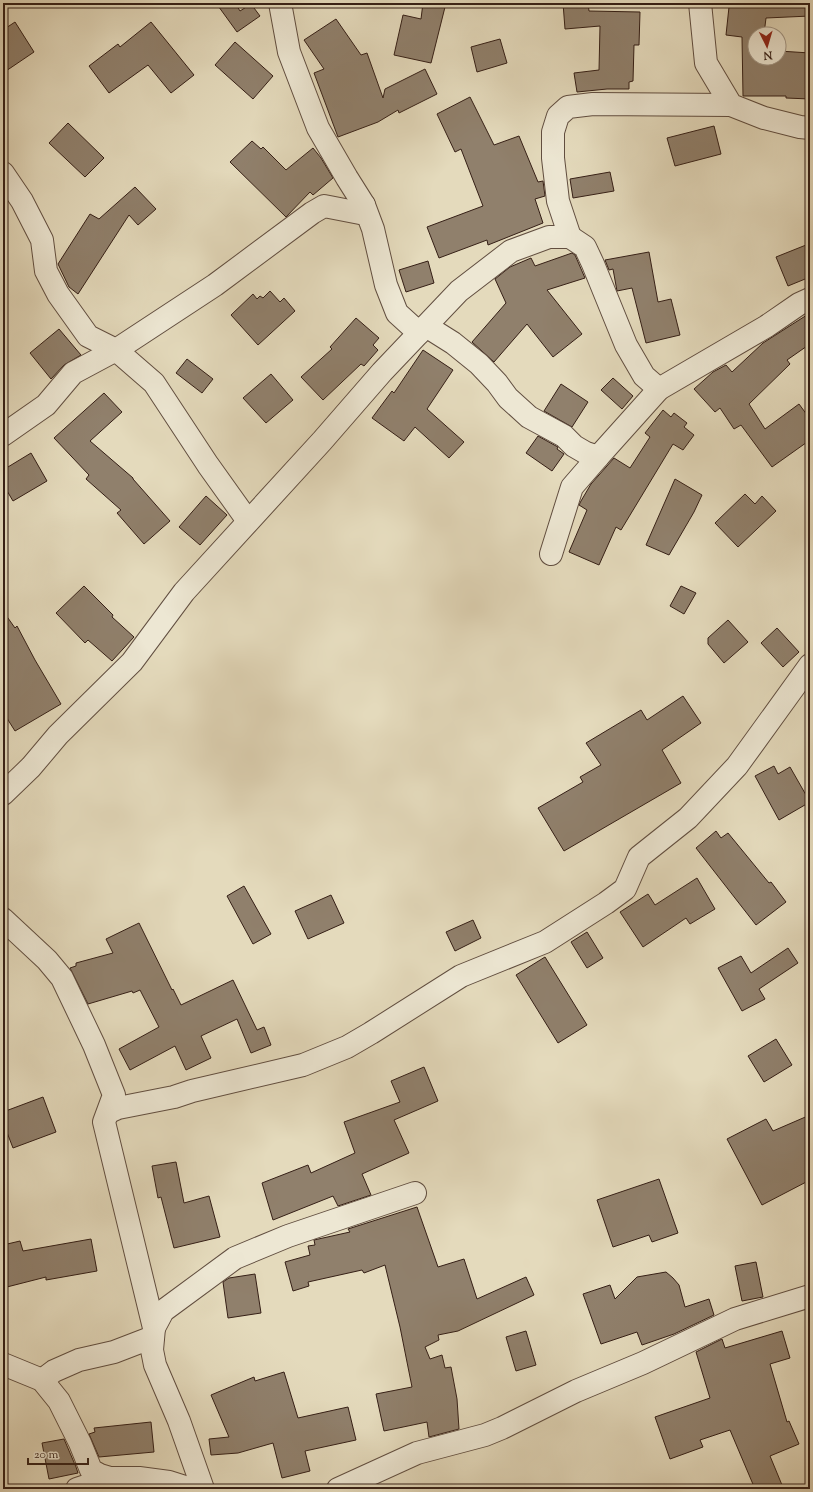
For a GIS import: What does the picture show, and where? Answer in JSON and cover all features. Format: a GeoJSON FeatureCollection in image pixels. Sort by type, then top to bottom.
{"type":"FeatureCollection","features":[{"type":"Feature","properties":{"kind":"street"},"geometry":{"type":"LineString","coordinates":[[280,3],[289,52],[318,128],[364,205],[373,228],[386,286],[397,313],[423,329],[453,344],[479,364],[497,383],[508,398],[529,416],[564,436],[574,446],[586,453],[598,457]]}},
{"type":"Feature","properties":{"kind":"street"},"geometry":{"type":"LineString","coordinates":[[700,3],[706,63],[731,104]]}},
{"type":"Feature","properties":{"kind":"street"},"geometry":{"type":"LineString","coordinates":[[570,238],[558,201],[553,158],[553,132],[558,116],[568,108],[593,104],[731,104],[764,118],[810,128]]}},
{"type":"Feature","properties":{"kind":"street"},"geometry":{"type":"LineString","coordinates":[[3,173],[22,201],[42,240],[46,271],[58,294],[88,336],[116,350],[154,383],[208,465],[248,522]]}},
{"type":"Feature","properties":{"kind":"street"},"geometry":{"type":"LineString","coordinates":[[3,435],[46,405],[72,373],[116,350],[215,285],[312,213],[324,206],[360,213],[364,205]]}},
{"type":"Feature","properties":{"kind":"street"},"geometry":{"type":"LineString","coordinates":[[3,794],[31,767],[58,735],[132,662],[184,592],[322,441],[382,372],[459,291],[511,251],[550,237],[570,238],[585,248],[626,345],[644,376],[659,390]]}},
{"type":"Feature","properties":{"kind":"street"},"geometry":{"type":"LineString","coordinates":[[551,554],[572,487],[659,390],[767,326],[799,304],[810,299]]}},
{"type":"Feature","properties":{"kind":"street"},"geometry":{"type":"LineString","coordinates":[[109,1112],[118,1108],[174,1098],[192,1091],[303,1065],[353,1044],[461,976],[545,942],[625,889],[639,857],[688,818],[737,766],[806,679]]}},
{"type":"Feature","properties":{"kind":"street"},"geometry":{"type":"LineString","coordinates":[[3,919],[47,960],[62,978],[91,1039],[114,1095],[109,1112],[104,1122],[153,1332],[152,1350],[155,1365],[179,1421],[204,1489]]}},
{"type":"Feature","properties":{"kind":"street"},"geometry":{"type":"LineString","coordinates":[[42,1380],[54,1371],[79,1360],[114,1352],[153,1332],[164,1311],[235,1258],[288,1236],[415,1193]]}},
{"type":"Feature","properties":{"kind":"street"},"geometry":{"type":"LineString","coordinates":[[338,1489],[417,1453],[485,1435],[502,1428],[576,1390],[643,1363],[735,1319],[810,1296]]}},
{"type":"Feature","properties":{"kind":"street"},"geometry":{"type":"LineString","coordinates":[[3,1364],[42,1380],[59,1401],[80,1443],[91,1470],[110,1478],[139,1478],[169,1482],[191,1489]]}},
{"type":"Feature","properties":{"kind":"street"},"geometry":{"type":"LineString","coordinates":[[77,1489],[110,1478]]}},
{"type":"Feature","properties":{"kind":"building"},"geometry":{"type":"Polygon","coordinates":[[[216,3],[235,3],[240,11],[251,4],[260,16],[237,32],[216,3]]]}},
{"type":"Feature","properties":{"kind":"building"},"geometry":{"type":"Polygon","coordinates":[[[423,3],[446,3],[431,63],[394,55],[403,15],[421,19],[423,3]]]}},
{"type":"Feature","properties":{"kind":"building"},"geometry":{"type":"Polygon","coordinates":[[[563,3],[588,3],[589,11],[640,12],[639,45],[634,45],[633,81],[629,82],[629,89],[607,89],[577,92],[574,73],[599,70],[600,26],[565,29],[563,3]]]}},
{"type":"Feature","properties":{"kind":"building"},"geometry":{"type":"Polygon","coordinates":[[[735,3],[810,3],[810,16],[766,18],[765,26],[747,26],[747,66],[787,66],[787,52],[810,53],[810,99],[786,98],[786,96],[743,96],[742,37],[726,35],[729,7],[735,7],[735,3]]]}},
{"type":"Feature","properties":{"kind":"building"},"geometry":{"type":"Polygon","coordinates":[[[336,19],[361,55],[367,53],[383,98],[385,89],[425,69],[437,94],[399,113],[398,110],[378,122],[338,137],[314,73],[324,69],[304,40],[336,19]]]}},
{"type":"Feature","properties":{"kind":"building"},"geometry":{"type":"Polygon","coordinates":[[[15,22],[34,52],[3,73],[3,30],[15,22]]]}},
{"type":"Feature","properties":{"kind":"building"},"geometry":{"type":"Polygon","coordinates":[[[151,22],[194,75],[171,93],[148,65],[109,93],[89,66],[118,44],[120,47],[151,22]]]}},
{"type":"Feature","properties":{"kind":"building"},"geometry":{"type":"Polygon","coordinates":[[[500,39],[507,63],[477,72],[471,47],[500,39]]]}},
{"type":"Feature","properties":{"kind":"building"},"geometry":{"type":"Polygon","coordinates":[[[235,42],[273,76],[253,99],[215,65],[235,42]]]}},
{"type":"Feature","properties":{"kind":"building"},"geometry":{"type":"Polygon","coordinates":[[[470,97],[494,145],[519,136],[538,182],[543,181],[545,196],[535,199],[543,223],[488,245],[487,240],[439,258],[427,227],[483,206],[461,149],[455,152],[437,114],[470,97]]]}},
{"type":"Feature","properties":{"kind":"building"},"geometry":{"type":"Polygon","coordinates":[[[68,123],[104,158],[85,177],[49,143],[68,123]]]}},
{"type":"Feature","properties":{"kind":"building"},"geometry":{"type":"Polygon","coordinates":[[[714,126],[721,154],[675,166],[667,138],[714,126]]]}},
{"type":"Feature","properties":{"kind":"building"},"geometry":{"type":"Polygon","coordinates":[[[252,141],[261,149],[263,147],[286,170],[313,148],[333,178],[313,195],[310,192],[286,217],[230,162],[252,141]]]}},
{"type":"Feature","properties":{"kind":"building"},"geometry":{"type":"Polygon","coordinates":[[[610,172],[614,191],[573,198],[570,179],[610,172]]]}},
{"type":"Feature","properties":{"kind":"building"},"geometry":{"type":"Polygon","coordinates":[[[135,187],[156,209],[138,225],[129,215],[78,294],[69,287],[58,264],[90,214],[99,219],[135,187]]]}},
{"type":"Feature","properties":{"kind":"building"},"geometry":{"type":"Polygon","coordinates":[[[806,245],[810,255],[810,277],[788,286],[776,257],[806,245]]]}},
{"type":"Feature","properties":{"kind":"building"},"geometry":{"type":"Polygon","coordinates":[[[649,252],[658,302],[671,299],[680,335],[646,343],[632,288],[617,291],[613,269],[609,270],[605,260],[649,252]]]}},
{"type":"Feature","properties":{"kind":"building"},"geometry":{"type":"Polygon","coordinates":[[[572,253],[575,255],[585,278],[547,290],[582,334],[553,357],[527,324],[494,362],[472,342],[506,303],[495,279],[510,267],[531,258],[535,266],[572,253]]]}},
{"type":"Feature","properties":{"kind":"building"},"geometry":{"type":"Polygon","coordinates":[[[428,261],[434,283],[406,292],[399,270],[428,261]]]}},
{"type":"Feature","properties":{"kind":"building"},"geometry":{"type":"Polygon","coordinates":[[[270,291],[280,302],[284,298],[295,311],[258,345],[231,315],[253,294],[257,299],[260,296],[263,298],[270,291]]]}},
{"type":"Feature","properties":{"kind":"building"},"geometry":{"type":"Polygon","coordinates":[[[810,313],[810,344],[787,360],[790,364],[749,404],[765,429],[799,404],[810,419],[810,440],[772,467],[741,425],[734,429],[720,408],[715,412],[694,389],[713,372],[726,365],[732,372],[763,343],[810,313]]]}},
{"type":"Feature","properties":{"kind":"building"},"geometry":{"type":"Polygon","coordinates":[[[356,318],[379,338],[373,345],[378,350],[364,366],[361,364],[323,400],[301,377],[332,349],[330,347],[356,318]]]}},
{"type":"Feature","properties":{"kind":"building"},"geometry":{"type":"Polygon","coordinates":[[[59,329],[81,355],[64,365],[51,379],[30,353],[59,329]]]}},
{"type":"Feature","properties":{"kind":"building"},"geometry":{"type":"Polygon","coordinates":[[[423,350],[453,370],[427,409],[464,442],[449,458],[415,427],[404,441],[372,418],[392,391],[394,393],[423,350]]]}},
{"type":"Feature","properties":{"kind":"building"},"geometry":{"type":"Polygon","coordinates":[[[187,359],[213,379],[202,393],[176,373],[187,359]]]}},
{"type":"Feature","properties":{"kind":"building"},"geometry":{"type":"Polygon","coordinates":[[[271,374],[293,400],[266,423],[243,398],[271,374]]]}},
{"type":"Feature","properties":{"kind":"building"},"geometry":{"type":"Polygon","coordinates":[[[613,378],[633,396],[622,409],[601,390],[613,378]]]}},
{"type":"Feature","properties":{"kind":"building"},"geometry":{"type":"Polygon","coordinates":[[[561,384],[588,402],[572,427],[544,411],[561,384]]]}},
{"type":"Feature","properties":{"kind":"building"},"geometry":{"type":"Polygon","coordinates":[[[104,393],[122,412],[90,441],[133,478],[170,521],[144,544],[117,513],[121,510],[86,479],[89,475],[54,438],[104,393]]]}},
{"type":"Feature","properties":{"kind":"building"},"geometry":{"type":"Polygon","coordinates":[[[663,410],[671,417],[674,413],[687,423],[684,427],[694,435],[683,450],[673,444],[621,530],[616,527],[599,565],[569,552],[587,510],[579,505],[591,484],[614,458],[630,468],[650,437],[645,433],[663,410]]]}},
{"type":"Feature","properties":{"kind":"building"},"geometry":{"type":"Polygon","coordinates":[[[538,436],[558,447],[557,449],[564,454],[552,471],[526,453],[538,436]]]}},
{"type":"Feature","properties":{"kind":"building"},"geometry":{"type":"Polygon","coordinates":[[[31,453],[47,481],[13,501],[3,484],[3,470],[31,453]]]}},
{"type":"Feature","properties":{"kind":"building"},"geometry":{"type":"Polygon","coordinates":[[[675,479],[702,495],[669,555],[646,545],[675,479]]]}},
{"type":"Feature","properties":{"kind":"building"},"geometry":{"type":"Polygon","coordinates":[[[745,494],[755,504],[762,496],[776,511],[738,547],[715,523],[745,494]]]}},
{"type":"Feature","properties":{"kind":"building"},"geometry":{"type":"Polygon","coordinates":[[[206,496],[227,515],[200,545],[179,527],[206,496]]]}},
{"type":"Feature","properties":{"kind":"building"},"geometry":{"type":"Polygon","coordinates":[[[84,586],[113,615],[112,617],[134,637],[112,661],[88,640],[85,643],[56,613],[84,586]]]}},
{"type":"Feature","properties":{"kind":"building"},"geometry":{"type":"Polygon","coordinates":[[[681,586],[696,593],[684,614],[670,606],[681,586]]]}},
{"type":"Feature","properties":{"kind":"building"},"geometry":{"type":"Polygon","coordinates":[[[3,611],[15,628],[17,626],[61,704],[15,731],[3,712],[3,611]]]}},
{"type":"Feature","properties":{"kind":"building"},"geometry":{"type":"Polygon","coordinates":[[[728,620],[748,642],[724,663],[708,644],[708,638],[728,620]]]}},
{"type":"Feature","properties":{"kind":"building"},"geometry":{"type":"Polygon","coordinates":[[[777,628],[799,652],[783,667],[761,643],[777,628]]]}},
{"type":"Feature","properties":{"kind":"building"},"geometry":{"type":"Polygon","coordinates":[[[683,696],[701,723],[662,750],[681,783],[564,851],[538,808],[583,782],[580,777],[601,765],[586,743],[641,710],[647,720],[683,696]]]}},
{"type":"Feature","properties":{"kind":"building"},"geometry":{"type":"Polygon","coordinates":[[[774,766],[778,774],[790,767],[810,802],[779,820],[755,776],[774,766]]]}},
{"type":"Feature","properties":{"kind":"building"},"geometry":{"type":"Polygon","coordinates":[[[716,831],[721,838],[728,833],[769,883],[771,882],[786,902],[756,925],[696,848],[716,831]]]}},
{"type":"Feature","properties":{"kind":"building"},"geometry":{"type":"Polygon","coordinates":[[[697,878],[715,909],[690,924],[686,918],[643,947],[620,912],[648,894],[655,905],[697,878]]]}},
{"type":"Feature","properties":{"kind":"building"},"geometry":{"type":"Polygon","coordinates":[[[244,886],[271,934],[253,944],[227,896],[244,886]]]}},
{"type":"Feature","properties":{"kind":"building"},"geometry":{"type":"Polygon","coordinates":[[[331,895],[344,923],[308,939],[295,911],[331,895]]]}},
{"type":"Feature","properties":{"kind":"building"},"geometry":{"type":"Polygon","coordinates":[[[473,920],[481,938],[455,951],[446,932],[473,920]]]}},
{"type":"Feature","properties":{"kind":"building"},"geometry":{"type":"Polygon","coordinates":[[[139,923],[181,1005],[233,980],[257,1030],[264,1027],[271,1045],[251,1053],[237,1019],[201,1036],[211,1058],[186,1070],[175,1046],[130,1070],[119,1049],[159,1027],[140,990],[88,1004],[70,968],[76,966],[76,963],[113,953],[106,939],[139,923]]]}},
{"type":"Feature","properties":{"kind":"building"},"geometry":{"type":"Polygon","coordinates":[[[587,932],[603,958],[587,968],[571,942],[587,932]]]}},
{"type":"Feature","properties":{"kind":"building"},"geometry":{"type":"Polygon","coordinates":[[[788,948],[798,963],[759,989],[765,999],[742,1011],[718,968],[741,956],[751,973],[788,948]]]}},
{"type":"Feature","properties":{"kind":"building"},"geometry":{"type":"Polygon","coordinates":[[[545,957],[587,1025],[558,1043],[516,975],[545,957]]]}},
{"type":"Feature","properties":{"kind":"building"},"geometry":{"type":"Polygon","coordinates":[[[776,1039],[792,1065],[764,1082],[748,1056],[776,1039]]]}},
{"type":"Feature","properties":{"kind":"building"},"geometry":{"type":"Polygon","coordinates":[[[424,1067],[438,1101],[394,1120],[409,1153],[362,1174],[371,1195],[338,1206],[333,1196],[273,1220],[262,1183],[308,1165],[311,1173],[355,1153],[344,1122],[400,1102],[391,1081],[424,1067]]]}},
{"type":"Feature","properties":{"kind":"building"},"geometry":{"type":"Polygon","coordinates":[[[43,1097],[56,1132],[13,1148],[3,1122],[3,1112],[43,1097]]]}},
{"type":"Feature","properties":{"kind":"building"},"geometry":{"type":"Polygon","coordinates":[[[810,1115],[810,1180],[762,1205],[727,1139],[766,1119],[773,1131],[810,1115]]]}},
{"type":"Feature","properties":{"kind":"building"},"geometry":{"type":"Polygon","coordinates":[[[176,1162],[184,1203],[209,1196],[220,1237],[174,1248],[161,1197],[158,1198],[152,1166],[176,1162]]]}},
{"type":"Feature","properties":{"kind":"building"},"geometry":{"type":"Polygon","coordinates":[[[659,1179],[678,1233],[652,1242],[649,1235],[613,1247],[597,1200],[659,1179]]]}},
{"type":"Feature","properties":{"kind":"building"},"geometry":{"type":"Polygon","coordinates":[[[417,1207],[438,1267],[464,1259],[477,1299],[526,1277],[534,1295],[458,1331],[438,1335],[439,1340],[425,1347],[430,1359],[442,1355],[445,1368],[451,1367],[457,1399],[459,1429],[429,1437],[427,1422],[384,1431],[376,1394],[412,1387],[400,1327],[385,1265],[364,1273],[362,1270],[308,1282],[309,1286],[293,1291],[285,1262],[310,1255],[308,1246],[315,1245],[314,1240],[350,1232],[348,1229],[417,1207]]]}},
{"type":"Feature","properties":{"kind":"building"},"geometry":{"type":"Polygon","coordinates":[[[91,1239],[97,1271],[46,1280],[46,1277],[3,1288],[3,1245],[20,1241],[23,1251],[91,1239]]]}},
{"type":"Feature","properties":{"kind":"building"},"geometry":{"type":"Polygon","coordinates":[[[756,1262],[763,1297],[742,1301],[735,1266],[756,1262]]]}},
{"type":"Feature","properties":{"kind":"building"},"geometry":{"type":"Polygon","coordinates":[[[666,1272],[679,1285],[685,1307],[709,1299],[714,1315],[674,1334],[642,1345],[637,1332],[601,1344],[583,1294],[610,1285],[615,1299],[637,1277],[666,1272]]]}},
{"type":"Feature","properties":{"kind":"building"},"geometry":{"type":"Polygon","coordinates":[[[255,1274],[261,1313],[228,1318],[223,1282],[229,1278],[255,1274]]]}},
{"type":"Feature","properties":{"kind":"building"},"geometry":{"type":"Polygon","coordinates":[[[526,1331],[536,1365],[516,1371],[506,1337],[526,1331]]]}},
{"type":"Feature","properties":{"kind":"building"},"geometry":{"type":"Polygon","coordinates":[[[782,1331],[790,1358],[770,1364],[787,1422],[789,1421],[799,1444],[770,1456],[782,1485],[772,1489],[755,1489],[730,1430],[700,1440],[703,1447],[670,1459],[655,1417],[710,1398],[696,1352],[722,1339],[725,1348],[782,1331]]]}},
{"type":"Feature","properties":{"kind":"building"},"geometry":{"type":"Polygon","coordinates":[[[284,1372],[298,1418],[348,1407],[356,1440],[305,1451],[310,1471],[282,1478],[273,1443],[238,1453],[211,1455],[209,1439],[229,1437],[211,1395],[254,1377],[255,1381],[284,1372]]]}},
{"type":"Feature","properties":{"kind":"building"},"geometry":{"type":"Polygon","coordinates":[[[151,1422],[154,1452],[99,1457],[89,1434],[95,1432],[94,1428],[151,1422]]]}},
{"type":"Feature","properties":{"kind":"building"},"geometry":{"type":"Polygon","coordinates":[[[64,1439],[78,1473],[49,1479],[42,1443],[64,1439]]]}}]}
